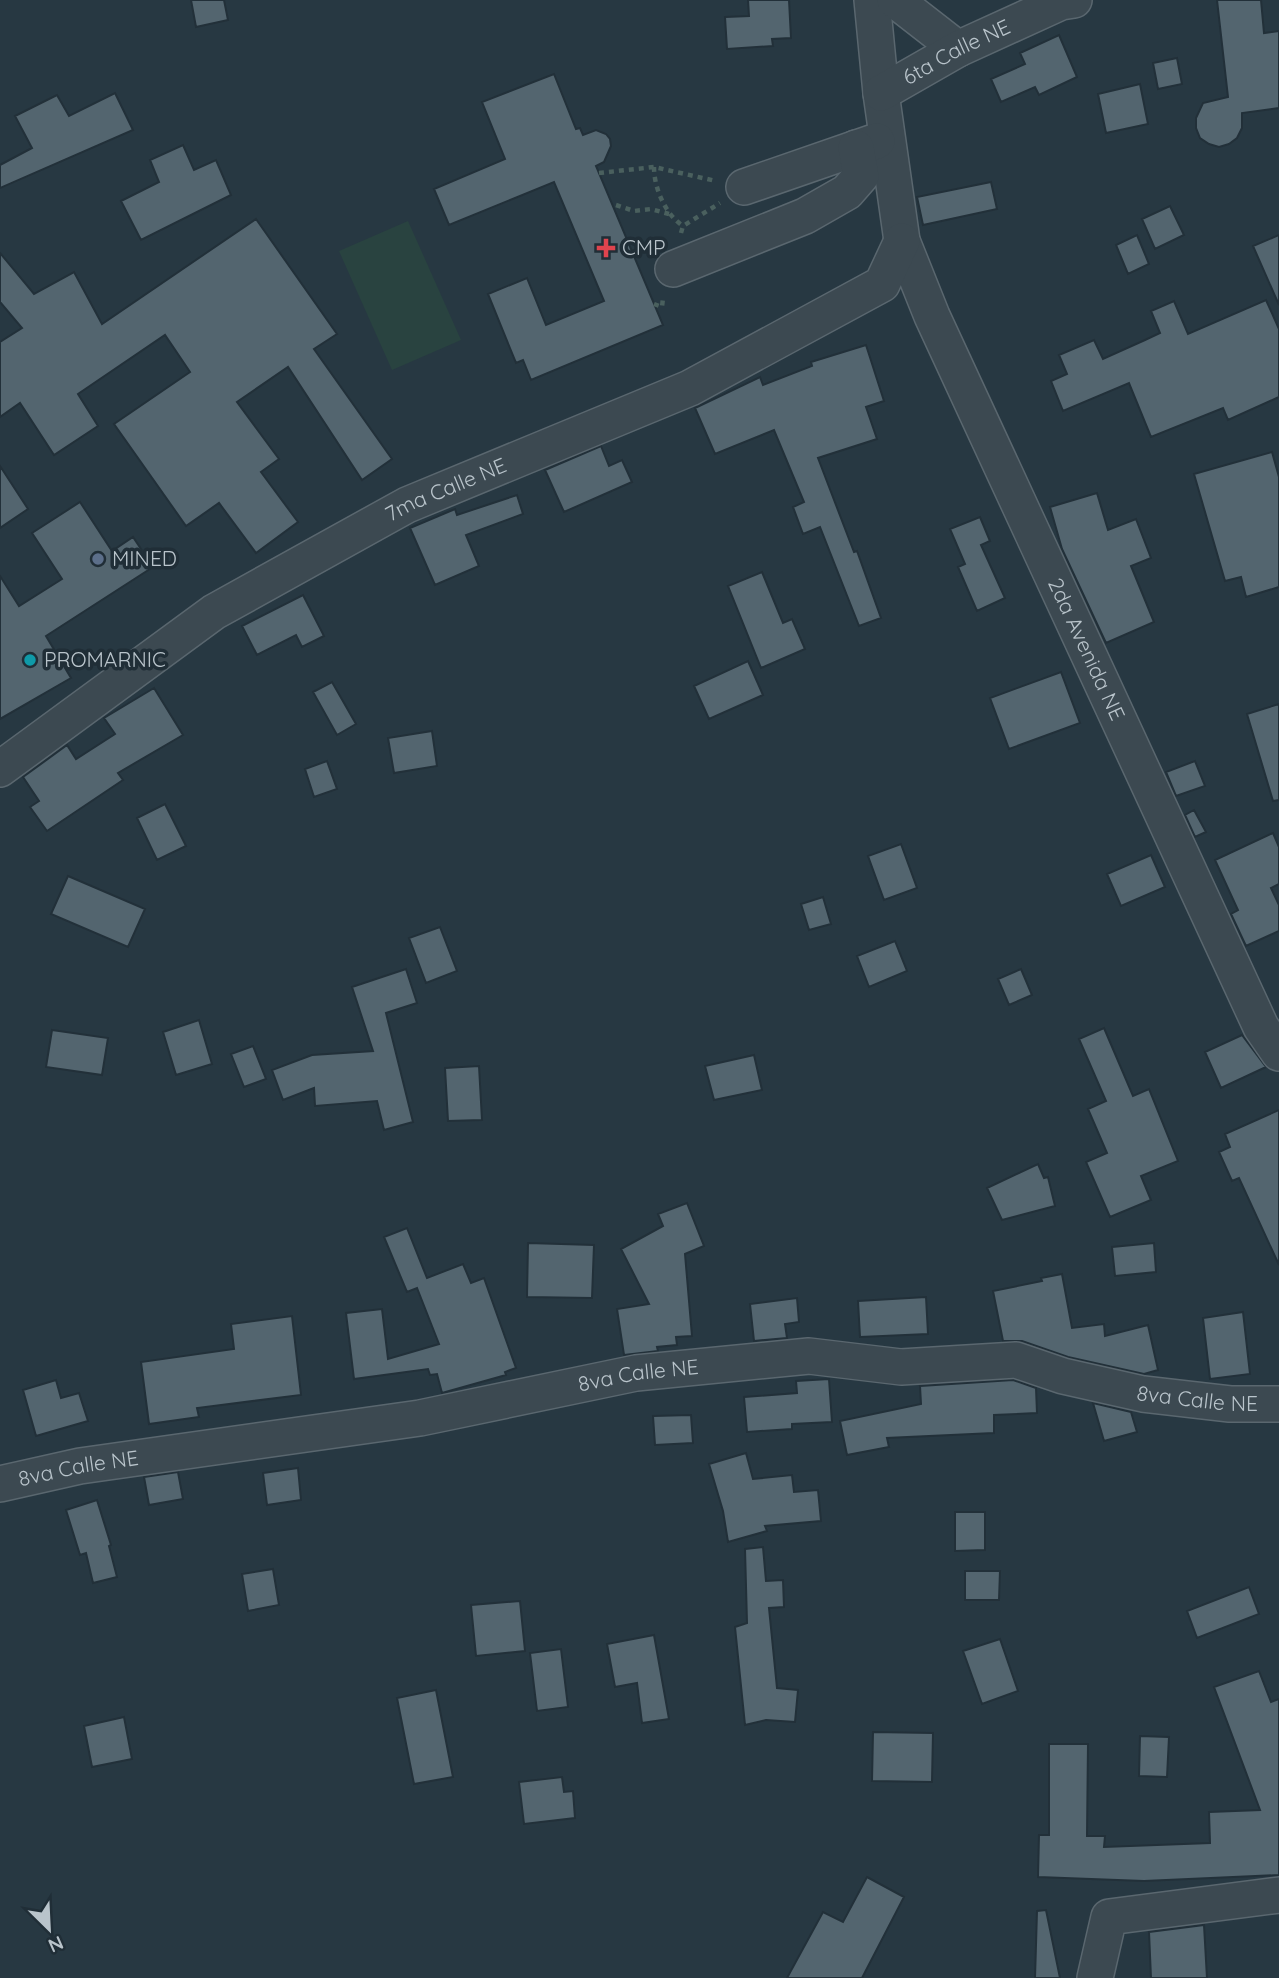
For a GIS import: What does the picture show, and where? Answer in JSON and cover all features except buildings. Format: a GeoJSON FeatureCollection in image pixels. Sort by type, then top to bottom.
{"type":"FeatureCollection","features":[{"type":"Feature","properties":{"kind":"street"},"geometry":{"type":"LineString","coordinates":[[673,269],[805,216],[847,192],[861,176],[872,143],[881,93],[872,0]]}},
{"type":"Feature","properties":{"kind":"street"},"geometry":{"type":"LineString","coordinates":[[895,0],[958,49]]}},
{"type":"Feature","properties":{"kind":"street","name":"6ta Calle NE"},"geometry":{"type":"LineString","coordinates":[[881,93],[958,49],[1060,2],[1074,0]]}},
{"type":"Feature","properties":{"kind":"street"},"geometry":{"type":"LineString","coordinates":[[744,187],[872,143]]}},
{"type":"Feature","properties":{"kind":"street","name":"2da Avenida NE"},"geometry":{"type":"LineString","coordinates":[[872,143],[902,241],[932,316],[1261,1027],[1279,1053]]}},
{"type":"Feature","properties":{"kind":"street"},"geometry":{"type":"LineString","coordinates":[[902,241],[882,284],[932,316]]}},
{"type":"Feature","properties":{"kind":"street","name":"7ma Calle NE"},"geometry":{"type":"LineString","coordinates":[[0,769],[215,611],[407,505],[690,388],[882,284]]}},
{"type":"Feature","properties":{"kind":"street","name":"8va Calle NE"},"geometry":{"type":"LineString","coordinates":[[0,1484],[93,1464],[420,1418],[636,1373],[809,1356],[901,1367],[1016,1360],[1063,1376],[1143,1394],[1230,1404],[1279,1404]]}},
{"type":"Feature","properties":{"kind":"street"},"geometry":{"type":"LineString","coordinates":[[1095,1978],[1109,1917],[1279,1895]]}},
{"type":"Feature","properties":{"kind":"path"},"geometry":{"type":"LineString","coordinates":[[599,173],[654,167],[744,187]]}},
{"type":"Feature","properties":{"kind":"path"},"geometry":{"type":"LineString","coordinates":[[654,167],[661,197],[670,214],[683,226]]}},
{"type":"Feature","properties":{"kind":"path"},"geometry":{"type":"LineString","coordinates":[[616,205],[634,211],[651,209],[670,214]]}},
{"type":"Feature","properties":{"kind":"green space"},"geometry":{"type":"Polygon","coordinates":[[[408,221],[461,340],[392,370],[339,251],[408,221]]]}},
{"type":"Feature","properties":{"kind":"place","name":"CMP"},"geometry":{"type":"Point","coordinates":[606,248]}},
{"type":"Feature","properties":{"kind":"place","name":"MINED"},"geometry":{"type":"Point","coordinates":[98,559]}},
{"type":"Feature","properties":{"kind":"place","name":"PROMARNIC"},"geometry":{"type":"Point","coordinates":[30,660]}}]}
